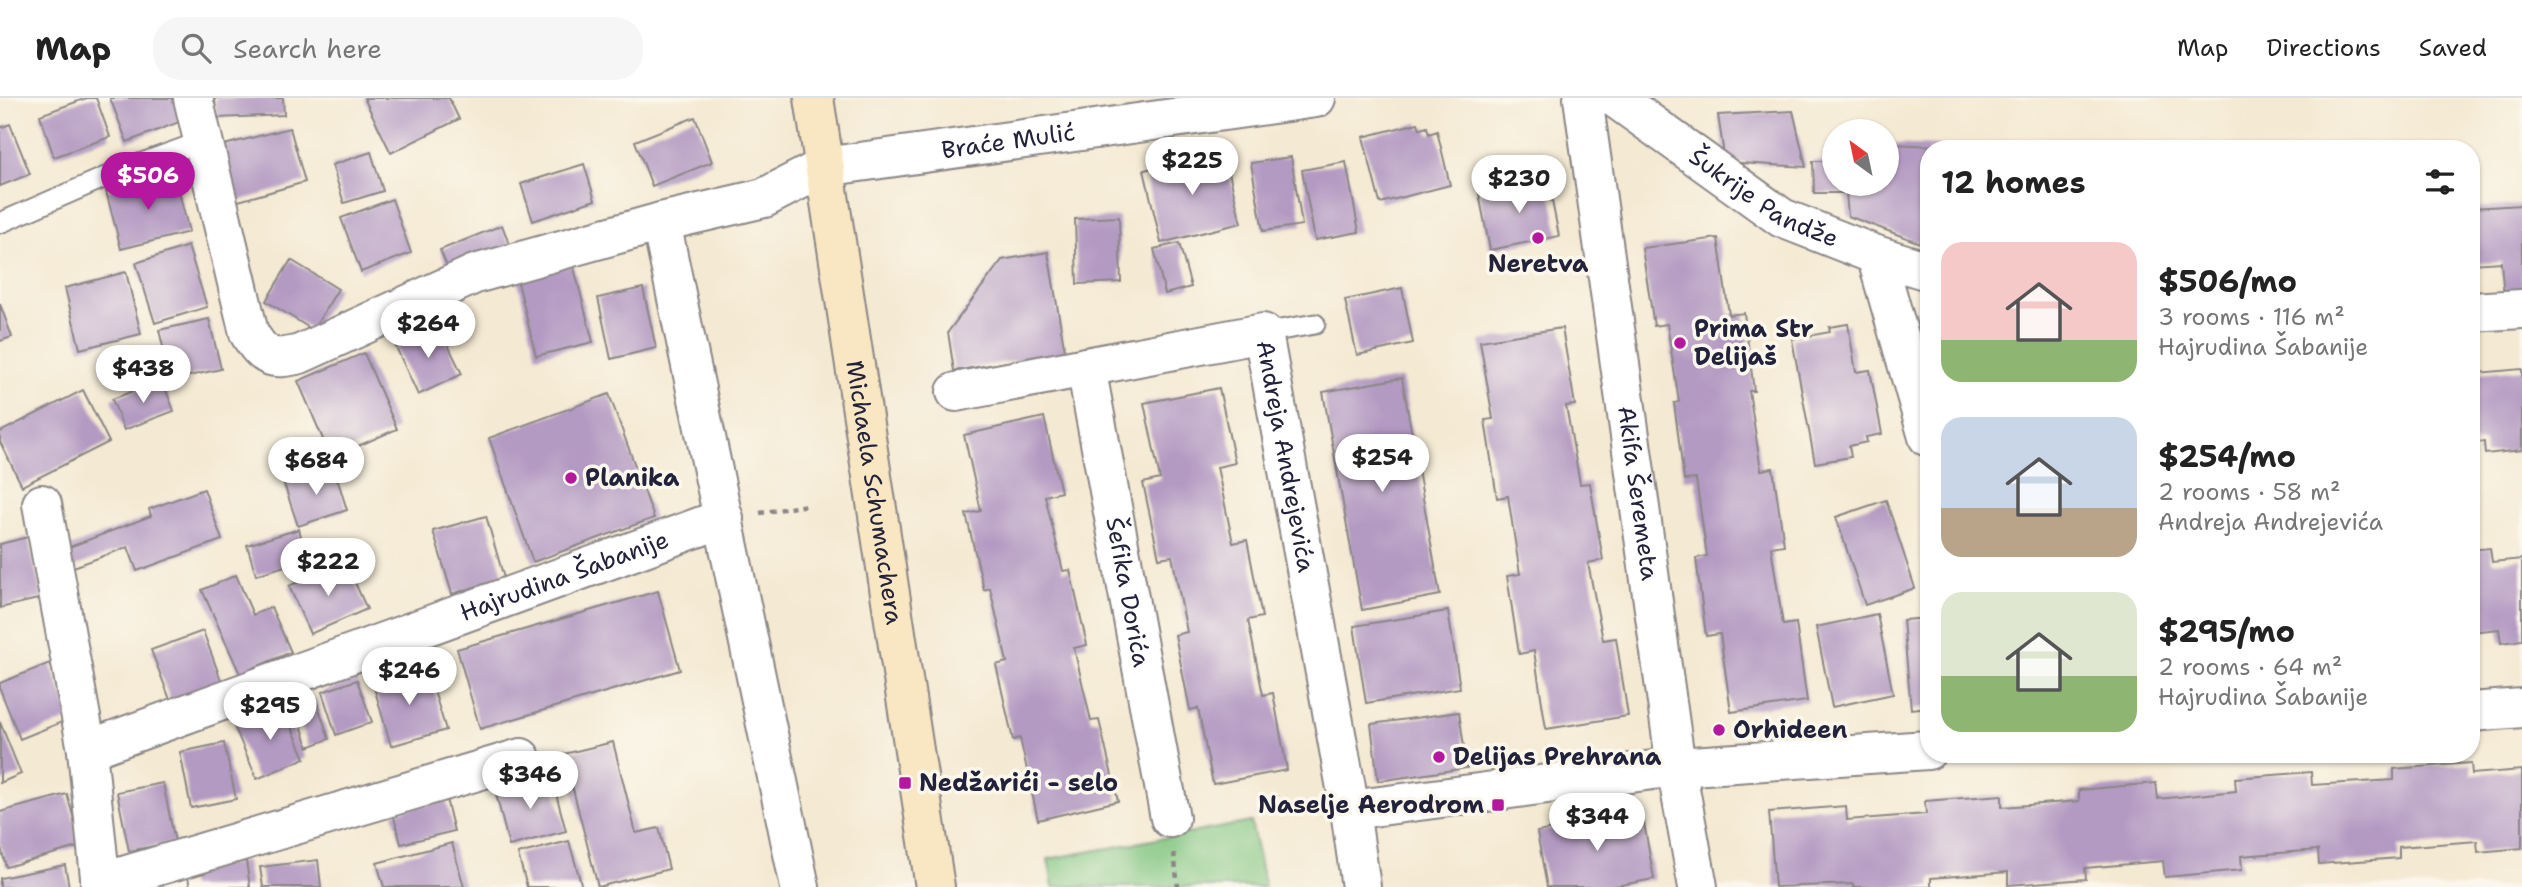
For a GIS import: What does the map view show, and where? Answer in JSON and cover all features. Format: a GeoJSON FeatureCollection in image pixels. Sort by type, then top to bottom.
{"type":"FeatureCollection","features":[{"type":"Feature","properties":{"kind":"main road","name":"Michaela Schumachera"},"geometry":{"type":"LineString","coordinates":[[814,98],[935,887]]}},
{"type":"Feature","properties":{"kind":"street"},"geometry":{"type":"LineString","coordinates":[[193,98],[250,333],[259,349],[270,357],[284,358],[300,354],[475,274],[662,222],[800,887]]}},
{"type":"Feature","properties":{"kind":"street","name":"Braće Mulić"},"geometry":{"type":"LineString","coordinates":[[662,222],[764,198],[824,167],[1316,98]]}},
{"type":"Feature","properties":{"kind":"street","name":"Akifa Šeremeta"},"geometry":{"type":"LineString","coordinates":[[1583,98],[1676,767],[1698,887]]}},
{"type":"Feature","properties":{"kind":"street","name":"Šukrije Pandže"},"geometry":{"type":"LineString","coordinates":[[1615,98],[1782,218],[1876,255],[1920,269]]}},
{"type":"Feature","properties":{"kind":"street"},"geometry":{"type":"LineString","coordinates":[[1876,255],[1920,409]]}},
{"type":"Feature","properties":{"kind":"street"},"geometry":{"type":"LineString","coordinates":[[2480,311],[2522,309]]}},
{"type":"Feature","properties":{"kind":"street","name":"Andreja Andrejevića"},"geometry":{"type":"LineString","coordinates":[[956,392],[1263,333],[1350,810],[1361,887]]}},
{"type":"Feature","properties":{"kind":"street","name":"Šefika Dorića"},"geometry":{"type":"LineString","coordinates":[[1086,367],[1170,818]]}},
{"type":"Feature","properties":{"kind":"street"},"geometry":{"type":"LineString","coordinates":[[42,504],[87,750],[100,885],[521,758]]}},
{"type":"Feature","properties":{"kind":"street","name":"Hajrudina Šabanije"},"geometry":{"type":"LineString","coordinates":[[87,750],[724,518]]}},
{"type":"Feature","properties":{"kind":"street"},"geometry":{"type":"LineString","coordinates":[[2480,711],[2522,708]]}},
{"type":"Feature","properties":{"kind":"street"},"geometry":{"type":"LineString","coordinates":[[1350,810],[1676,767],[1920,751]]}},
{"type":"Feature","properties":{"kind":"lane"},"geometry":{"type":"LineString","coordinates":[[0,223],[117,172],[203,141]]}},
{"type":"Feature","properties":{"kind":"lane"},"geometry":{"type":"LineString","coordinates":[[1263,333],[1315,324]]}},
{"type":"Feature","properties":{"kind":"path"},"geometry":{"type":"LineString","coordinates":[[724,518],[807,505]]}},
{"type":"Feature","properties":{"kind":"green space"},"geometry":{"type":"Polygon","coordinates":[[[1251,822],[1265,887],[1053,887],[1048,859],[1251,822]]]}},
{"type":"Feature","properties":{"kind":"building"},"geometry":{"type":"Polygon","coordinates":[[[87,98],[96,98],[110,137],[54,157],[40,115],[87,98]]]}},
{"type":"Feature","properties":{"kind":"building"},"geometry":{"type":"Polygon","coordinates":[[[110,98],[179,98],[187,119],[127,142],[110,98]]]}},
{"type":"Feature","properties":{"kind":"building"},"geometry":{"type":"Polygon","coordinates":[[[215,98],[283,98],[284,115],[216,118],[215,98]]]}},
{"type":"Feature","properties":{"kind":"building"},"geometry":{"type":"Polygon","coordinates":[[[364,98],[449,98],[459,119],[391,153],[364,98]]]}},
{"type":"Feature","properties":{"kind":"building"},"geometry":{"type":"Polygon","coordinates":[[[1793,111],[1806,167],[1725,162],[1718,115],[1793,111]]]}},
{"type":"Feature","properties":{"kind":"building"},"geometry":{"type":"Polygon","coordinates":[[[695,117],[712,162],[652,186],[635,141],[695,117]]]}},
{"type":"Feature","properties":{"kind":"building"},"geometry":{"type":"Polygon","coordinates":[[[1418,123],[1420,129],[1427,127],[1429,134],[1437,131],[1450,185],[1380,203],[1363,137],[1418,123]]]}},
{"type":"Feature","properties":{"kind":"building"},"geometry":{"type":"Polygon","coordinates":[[[10,124],[30,174],[0,186],[0,128],[10,124]]]}},
{"type":"Feature","properties":{"kind":"building"},"geometry":{"type":"Polygon","coordinates":[[[290,128],[305,182],[235,202],[220,146],[290,128]]]}},
{"type":"Feature","properties":{"kind":"building"},"geometry":{"type":"Polygon","coordinates":[[[1899,144],[1920,145],[1920,243],[1848,216],[1846,196],[1899,196],[1899,144]]]}},
{"type":"Feature","properties":{"kind":"building"},"geometry":{"type":"Polygon","coordinates":[[[1224,151],[1241,223],[1161,243],[1144,170],[1224,151]]]}},
{"type":"Feature","properties":{"kind":"building"},"geometry":{"type":"Polygon","coordinates":[[[371,152],[383,191],[344,203],[332,165],[371,152]]]}},
{"type":"Feature","properties":{"kind":"building"},"geometry":{"type":"Polygon","coordinates":[[[1291,157],[1302,225],[1263,231],[1251,163],[1291,157]]]}},
{"type":"Feature","properties":{"kind":"building"},"geometry":{"type":"Polygon","coordinates":[[[1813,161],[1822,161],[1822,193],[1814,193],[1813,161]]]}},
{"type":"Feature","properties":{"kind":"building"},"geometry":{"type":"Polygon","coordinates":[[[1346,162],[1359,232],[1315,240],[1302,170],[1346,162]]]}},
{"type":"Feature","properties":{"kind":"building"},"geometry":{"type":"Polygon","coordinates":[[[584,164],[595,200],[533,221],[521,184],[584,164]]]}},
{"type":"Feature","properties":{"kind":"building"},"geometry":{"type":"Polygon","coordinates":[[[175,175],[189,232],[121,249],[106,191],[175,175]]]}},
{"type":"Feature","properties":{"kind":"building"},"geometry":{"type":"Polygon","coordinates":[[[1548,181],[1559,236],[1490,250],[1479,194],[1548,181]]]}},
{"type":"Feature","properties":{"kind":"building"},"geometry":{"type":"Polygon","coordinates":[[[392,199],[411,253],[361,272],[341,218],[392,199]]]}},
{"type":"Feature","properties":{"kind":"building"},"geometry":{"type":"Polygon","coordinates":[[[2522,205],[2522,294],[2504,296],[2501,262],[2480,263],[2480,207],[2522,205]]]}},
{"type":"Feature","properties":{"kind":"building"},"geometry":{"type":"Polygon","coordinates":[[[1119,217],[1121,282],[1077,284],[1075,219],[1119,217]]]}},
{"type":"Feature","properties":{"kind":"building"},"geometry":{"type":"Polygon","coordinates":[[[502,225],[510,246],[449,271],[440,250],[502,225]]]}},
{"type":"Feature","properties":{"kind":"building"},"geometry":{"type":"Polygon","coordinates":[[[1718,238],[1729,315],[1744,313],[1754,391],[1749,391],[1761,470],[1773,468],[1784,545],[1771,547],[1783,625],[1796,623],[1807,701],[1731,712],[1720,634],[1706,636],[1696,558],[1707,556],[1696,479],[1684,480],[1674,403],[1679,402],[1667,324],[1654,326],[1642,248],[1718,238]]]}},
{"type":"Feature","properties":{"kind":"building"},"geometry":{"type":"Polygon","coordinates":[[[1179,243],[1191,287],[1165,294],[1154,249],[1179,243]]]}},
{"type":"Feature","properties":{"kind":"building"},"geometry":{"type":"Polygon","coordinates":[[[188,246],[207,307],[155,323],[136,263],[188,246]]]}},
{"type":"Feature","properties":{"kind":"building"},"geometry":{"type":"Polygon","coordinates":[[[1048,252],[1065,352],[954,371],[948,332],[1002,260],[1048,252]]]}},
{"type":"Feature","properties":{"kind":"building"},"geometry":{"type":"Polygon","coordinates":[[[291,260],[338,289],[313,330],[266,301],[291,260]]]}},
{"type":"Feature","properties":{"kind":"building"},"geometry":{"type":"Polygon","coordinates":[[[572,260],[593,342],[536,356],[516,274],[572,260]]]}},
{"type":"Feature","properties":{"kind":"building"},"geometry":{"type":"Polygon","coordinates":[[[126,272],[141,334],[80,349],[65,288],[126,272]]]}},
{"type":"Feature","properties":{"kind":"building"},"geometry":{"type":"Polygon","coordinates":[[[643,288],[656,348],[611,359],[598,298],[643,288]]]}},
{"type":"Feature","properties":{"kind":"building"},"geometry":{"type":"Polygon","coordinates":[[[1402,288],[1413,343],[1357,355],[1345,300],[1402,288]]]}},
{"type":"Feature","properties":{"kind":"building"},"geometry":{"type":"Polygon","coordinates":[[[0,304],[12,337],[0,341],[0,304]]]}},
{"type":"Feature","properties":{"kind":"building"},"geometry":{"type":"Polygon","coordinates":[[[209,319],[221,369],[171,380],[159,330],[209,319]]]}},
{"type":"Feature","properties":{"kind":"building"},"geometry":{"type":"Polygon","coordinates":[[[438,324],[462,374],[418,395],[395,345],[438,324]]]}},
{"type":"Feature","properties":{"kind":"building"},"geometry":{"type":"Polygon","coordinates":[[[1848,324],[1856,372],[1870,370],[1882,434],[1866,437],[1867,442],[1849,446],[1851,457],[1815,463],[1792,339],[1830,332],[1829,327],[1848,324]]]}},
{"type":"Feature","properties":{"kind":"building"},"geometry":{"type":"Polygon","coordinates":[[[1562,328],[1575,405],[1566,406],[1580,484],[1590,483],[1603,560],[1588,563],[1603,640],[1616,638],[1628,716],[1546,729],[1534,651],[1519,654],[1507,576],[1520,574],[1508,496],[1497,498],[1485,420],[1493,419],[1480,341],[1562,328]]]}},
{"type":"Feature","properties":{"kind":"building"},"geometry":{"type":"Polygon","coordinates":[[[364,353],[397,429],[331,458],[298,381],[364,353]]]}},
{"type":"Feature","properties":{"kind":"building"},"geometry":{"type":"Polygon","coordinates":[[[2522,369],[2522,450],[2485,454],[2484,442],[2480,442],[2480,373],[2522,369]]]}},
{"type":"Feature","properties":{"kind":"building"},"geometry":{"type":"Polygon","coordinates":[[[1402,378],[1440,595],[1362,610],[1323,392],[1402,378]]]}},
{"type":"Feature","properties":{"kind":"building"},"geometry":{"type":"Polygon","coordinates":[[[162,380],[174,411],[124,430],[112,399],[162,380]]]}},
{"type":"Feature","properties":{"kind":"building"},"geometry":{"type":"Polygon","coordinates":[[[1219,388],[1235,463],[1217,467],[1233,543],[1247,540],[1262,617],[1248,620],[1263,695],[1273,693],[1287,770],[1213,784],[1198,708],[1190,710],[1175,635],[1187,632],[1172,556],[1159,558],[1143,483],[1160,479],[1144,403],[1219,388]]]}},
{"type":"Feature","properties":{"kind":"building"},"geometry":{"type":"Polygon","coordinates":[[[83,390],[109,442],[22,486],[0,442],[0,432],[83,390]]]}},
{"type":"Feature","properties":{"kind":"building","name":"Planika"},"geometry":{"type":"Polygon","coordinates":[[[609,394],[654,518],[533,562],[489,438],[609,394]]]}},
{"type":"Feature","properties":{"kind":"building"},"geometry":{"type":"Polygon","coordinates":[[[1044,417],[1061,492],[1045,496],[1063,571],[1070,570],[1087,645],[1074,648],[1091,721],[1099,720],[1118,801],[1038,820],[1020,738],[1013,740],[996,665],[1007,662],[990,588],[984,590],[966,514],[981,511],[964,435],[1044,417]]]}},
{"type":"Feature","properties":{"kind":"building"},"geometry":{"type":"Polygon","coordinates":[[[334,468],[347,510],[298,526],[284,484],[334,468]]]}},
{"type":"Feature","properties":{"kind":"building"},"geometry":{"type":"Polygon","coordinates":[[[204,489],[222,540],[137,571],[128,547],[71,568],[64,549],[151,516],[149,509],[204,489]]]}},
{"type":"Feature","properties":{"kind":"building"},"geometry":{"type":"Polygon","coordinates":[[[1886,500],[1915,588],[1865,605],[1836,517],[1886,500]]]}},
{"type":"Feature","properties":{"kind":"building"},"geometry":{"type":"Polygon","coordinates":[[[486,516],[504,578],[452,594],[433,531],[486,516]]]}},
{"type":"Feature","properties":{"kind":"building"},"geometry":{"type":"Polygon","coordinates":[[[299,529],[307,559],[256,575],[247,545],[299,529]]]}},
{"type":"Feature","properties":{"kind":"building"},"geometry":{"type":"Polygon","coordinates":[[[28,537],[42,598],[0,608],[0,544],[28,537]]]}},
{"type":"Feature","properties":{"kind":"building"},"geometry":{"type":"Polygon","coordinates":[[[2490,548],[2492,562],[2522,559],[2522,640],[2501,643],[2499,629],[2480,631],[2480,549],[2490,548]]]}},
{"type":"Feature","properties":{"kind":"building"},"geometry":{"type":"Polygon","coordinates":[[[345,561],[367,609],[310,634],[289,586],[345,561]]]}},
{"type":"Feature","properties":{"kind":"building"},"geometry":{"type":"Polygon","coordinates":[[[236,575],[253,615],[271,607],[291,652],[240,674],[202,590],[236,575]]]}},
{"type":"Feature","properties":{"kind":"building"},"geometry":{"type":"Polygon","coordinates":[[[658,591],[680,670],[480,729],[457,649],[658,591]]]}},
{"type":"Feature","properties":{"kind":"building"},"geometry":{"type":"Polygon","coordinates":[[[1448,611],[1460,688],[1366,703],[1354,626],[1448,611]]]}},
{"type":"Feature","properties":{"kind":"building"},"geometry":{"type":"Polygon","coordinates":[[[1877,614],[1893,694],[1832,707],[1816,627],[1877,614]]]}},
{"type":"Feature","properties":{"kind":"building"},"geometry":{"type":"Polygon","coordinates":[[[1920,619],[1920,708],[1911,709],[1903,620],[1920,619]]]}},
{"type":"Feature","properties":{"kind":"building"},"geometry":{"type":"Polygon","coordinates":[[[203,631],[222,683],[171,702],[151,650],[203,631]]]}},
{"type":"Feature","properties":{"kind":"building"},"geometry":{"type":"Polygon","coordinates":[[[50,663],[72,718],[20,739],[0,683],[50,663]]]}},
{"type":"Feature","properties":{"kind":"building"},"geometry":{"type":"Polygon","coordinates":[[[427,668],[446,730],[391,746],[373,684],[427,668]]]}},
{"type":"Feature","properties":{"kind":"building"},"geometry":{"type":"Polygon","coordinates":[[[357,680],[372,722],[336,735],[322,692],[357,680]]]}},
{"type":"Feature","properties":{"kind":"building"},"geometry":{"type":"Polygon","coordinates":[[[316,699],[329,739],[308,747],[295,706],[316,699]]]}},
{"type":"Feature","properties":{"kind":"building"},"geometry":{"type":"Polygon","coordinates":[[[282,705],[305,758],[257,779],[234,726],[282,705]]]}},
{"type":"Feature","properties":{"kind":"building"},"geometry":{"type":"Polygon","coordinates":[[[1459,712],[1467,768],[1378,781],[1371,724],[1459,712]]]}},
{"type":"Feature","properties":{"kind":"building"},"geometry":{"type":"Polygon","coordinates":[[[0,722],[21,774],[0,783],[0,722]]]}},
{"type":"Feature","properties":{"kind":"building"},"geometry":{"type":"Polygon","coordinates":[[[613,742],[636,833],[659,828],[669,869],[598,887],[564,754],[613,742]]]}},
{"type":"Feature","properties":{"kind":"building"},"geometry":{"type":"Polygon","coordinates":[[[224,743],[236,799],[191,808],[180,752],[224,743]]]}},
{"type":"Feature","properties":{"kind":"building"},"geometry":{"type":"Polygon","coordinates":[[[2471,763],[2472,774],[2522,770],[2522,848],[2478,852],[2477,841],[2399,847],[2399,858],[2319,864],[2318,850],[2241,856],[2242,870],[2165,877],[2163,861],[2085,868],[2086,879],[2008,885],[2008,872],[1931,878],[1931,887],[1853,887],[1853,884],[1775,887],[1769,812],[1846,806],[1847,820],[1926,814],[1925,801],[2002,795],[2002,807],[2079,801],[2079,790],[2156,783],[2158,799],[2236,791],[2235,778],[2311,772],[2312,785],[2394,780],[2394,769],[2471,763]]]}},
{"type":"Feature","properties":{"kind":"building"},"geometry":{"type":"Polygon","coordinates":[[[551,775],[566,831],[509,846],[495,790],[551,775]]]}},
{"type":"Feature","properties":{"kind":"building"},"geometry":{"type":"Polygon","coordinates":[[[163,783],[175,842],[129,851],[117,792],[163,783]]]}},
{"type":"Feature","properties":{"kind":"building"},"geometry":{"type":"Polygon","coordinates":[[[67,794],[81,846],[6,867],[0,844],[0,812],[67,794]]]}},
{"type":"Feature","properties":{"kind":"building"},"geometry":{"type":"Polygon","coordinates":[[[446,799],[454,831],[401,844],[393,813],[446,799]]]}},
{"type":"Feature","properties":{"kind":"building"},"geometry":{"type":"Polygon","coordinates":[[[1642,812],[1654,879],[1610,887],[1547,887],[1537,832],[1642,812]]]}},
{"type":"Feature","properties":{"kind":"building"},"geometry":{"type":"Polygon","coordinates":[[[569,841],[582,887],[527,887],[518,854],[569,841]]]}},
{"type":"Feature","properties":{"kind":"building"},"geometry":{"type":"Polygon","coordinates":[[[452,843],[464,887],[384,887],[377,863],[452,843]]]}},
{"type":"Feature","properties":{"kind":"building"},"geometry":{"type":"Polygon","coordinates":[[[318,860],[321,887],[263,887],[260,867],[318,860]]]}},
{"type":"Feature","properties":{"kind":"building"},"geometry":{"type":"Polygon","coordinates":[[[246,861],[250,887],[190,887],[187,872],[246,861]]]}},
{"type":"Feature","properties":{"kind":"building"},"geometry":{"type":"Polygon","coordinates":[[[65,865],[69,887],[0,887],[0,878],[65,865]]]}},
{"type":"Feature","properties":{"kind":"place","name":"Neretva"},"geometry":{"type":"Point","coordinates":[1538,238]}},
{"type":"Feature","properties":{"kind":"place","name":"Prima Str Delijaš"},"geometry":{"type":"Point","coordinates":[1680,343]}},
{"type":"Feature","properties":{"kind":"place","name":"Planika"},"geometry":{"type":"Point","coordinates":[571,478]}},
{"type":"Feature","properties":{"kind":"place","name":"Orhideen"},"geometry":{"type":"Point","coordinates":[1719,730]}},
{"type":"Feature","properties":{"kind":"place","name":"Delijas Prehrana"},"geometry":{"type":"Point","coordinates":[1439,757]}},
{"type":"Feature","properties":{"kind":"place","name":"Nedžarići - selo"},"geometry":{"type":"Point","coordinates":[905,783]}},
{"type":"Feature","properties":{"kind":"place","name":"Naselje Aerodrom"},"geometry":{"type":"Point","coordinates":[1498,805]}}]}
